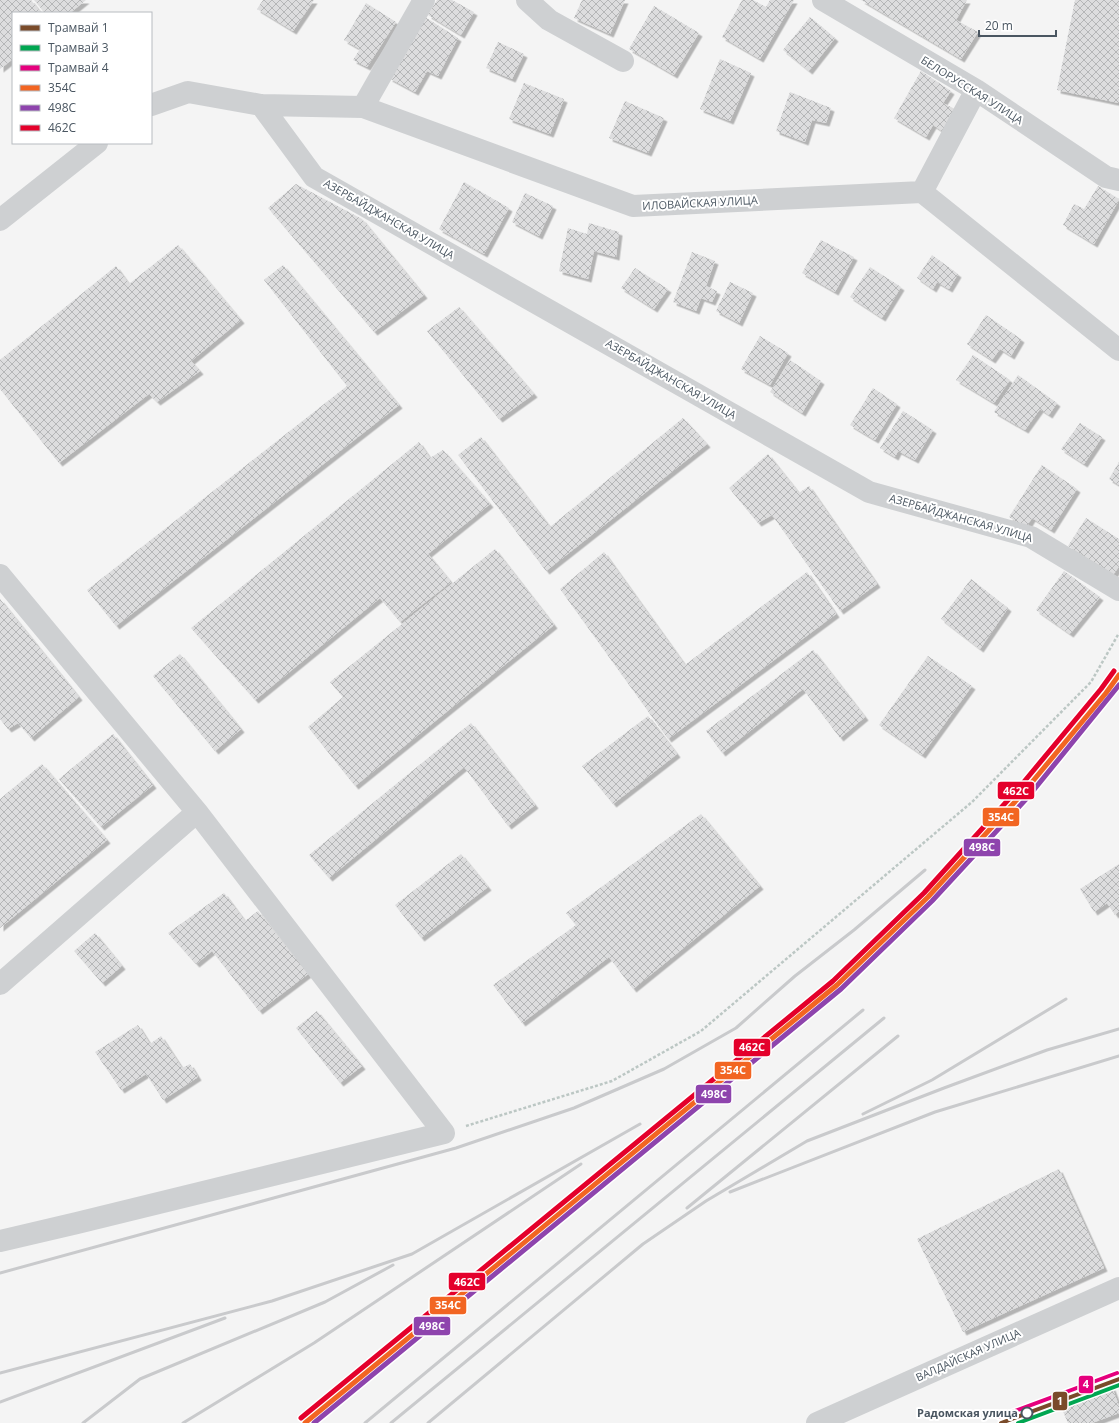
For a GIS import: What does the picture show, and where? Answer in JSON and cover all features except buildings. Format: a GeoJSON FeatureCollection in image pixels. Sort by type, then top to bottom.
{"type":"FeatureCollection","features":[{"type":"Feature","properties":{"kind":"street"},"geometry":{"type":"LineString","coordinates":[[363,108],[424,0]]}},
{"type":"Feature","properties":{"kind":"street"},"geometry":{"type":"LineString","coordinates":[[527,0],[549,20],[623,61]]}},
{"type":"Feature","properties":{"kind":"street","name":"БЕЛОРУССКАЯ УЛИЦА"},"geometry":{"type":"LineString","coordinates":[[823,0],[976,90],[1106,177],[1119,180]]}},
{"type":"Feature","properties":{"kind":"street"},"geometry":{"type":"LineString","coordinates":[[976,90],[922,192],[1119,350]]}},
{"type":"Feature","properties":{"kind":"street","name":"ИЛОВАЙСКАЯ УЛИЦА"},"geometry":{"type":"LineString","coordinates":[[152,105],[188,92],[261,105],[363,108],[633,206],[922,192]]}},
{"type":"Feature","properties":{"kind":"street","name":"АЗЕРБАЙДЖАНСКАЯ УЛИЦА"},"geometry":{"type":"LineString","coordinates":[[261,105],[314,177],[869,492],[1031,537],[1119,590]]}},
{"type":"Feature","properties":{"kind":"street"},"geometry":{"type":"LineString","coordinates":[[0,220],[96,144]]}},
{"type":"Feature","properties":{"kind":"street"},"geometry":{"type":"LineString","coordinates":[[0,575],[197,812],[444,1133],[0,1241]]}},
{"type":"Feature","properties":{"kind":"street"},"geometry":{"type":"LineString","coordinates":[[0,984],[197,812]]}},
{"type":"Feature","properties":{"kind":"street","name":"ВАЛДАЙСКАЯ УЛИЦА"},"geometry":{"type":"LineString","coordinates":[[818,1423],[1119,1288]]}},
{"type":"Feature","properties":{"kind":"path"},"geometry":{"type":"LineString","coordinates":[[444,1133],[612,1081],[700,1031],[972,802],[1091,682],[1119,633]]}},
{"type":"Feature","properties":{"kind":"railway"},"geometry":{"type":"LineString","coordinates":[[0,1273],[456,1148],[574,1108],[664,1069],[736,1028],[795,976],[854,930],[925,870]]}},
{"type":"Feature","properties":{"kind":"railway"},"geometry":{"type":"LineString","coordinates":[[863,1114],[932,1080],[1066,999]]}},
{"type":"Feature","properties":{"kind":"railway"},"geometry":{"type":"LineString","coordinates":[[365,1423],[863,1010]]}},
{"type":"Feature","properties":{"kind":"railway"},"geometry":{"type":"LineString","coordinates":[[391,1423],[884,1018]]}},
{"type":"Feature","properties":{"kind":"railway"},"geometry":{"type":"LineString","coordinates":[[428,1423],[643,1244],[706,1201],[807,1141],[1047,1050],[1119,1029]]}},
{"type":"Feature","properties":{"kind":"railway"},"geometry":{"type":"LineString","coordinates":[[687,1208],[898,1036]]}},
{"type":"Feature","properties":{"kind":"railway"},"geometry":{"type":"LineString","coordinates":[[730,1192],[935,1112],[1119,1056]]}},
{"type":"Feature","properties":{"kind":"railway"},"geometry":{"type":"LineString","coordinates":[[0,1373],[272,1301],[412,1254],[640,1124]]}},
{"type":"Feature","properties":{"kind":"railway"},"geometry":{"type":"LineString","coordinates":[[183,1423],[314,1343],[581,1164]]}},
{"type":"Feature","properties":{"kind":"railway"},"geometry":{"type":"LineString","coordinates":[[83,1423],[140,1379],[325,1302],[393,1265]]}},
{"type":"Feature","properties":{"kind":"railway"},"geometry":{"type":"LineString","coordinates":[[0,1402],[225,1318]]}},
{"type":"Feature","properties":{"kind":"tram line","name":"4"},"geometry":{"type":"LineString","coordinates":[[999,1417],[1117,1373]]}},
{"type":"Feature","properties":{"kind":"tram line","name":"1"},"geometry":{"type":"LineString","coordinates":[[1001,1423],[1119,1379]]}},
{"type":"Feature","properties":{"kind":"tram line","name":"3"},"geometry":{"type":"LineString","coordinates":[[1018,1423],[1119,1385]]}},
{"type":"Feature","properties":{"kind":"transit line","name":"462С"},"geometry":{"type":"LineString","coordinates":[[301,1418],[833,981],[924,893],[1018,789],[1101,689],[1114,671]]}},
{"type":"Feature","properties":{"kind":"transit line","name":"354С"},"geometry":{"type":"LineString","coordinates":[[305,1423],[837,985],[928,897],[1023,793],[1106,693],[1119,675]]}},
{"type":"Feature","properties":{"kind":"transit line","name":"498С"},"geometry":{"type":"LineString","coordinates":[[314,1423],[841,989],[932,901],[1028,797],[1119,685]]}},
{"type":"Feature","properties":{"kind":"place","name":"Радомская улица"},"geometry":{"type":"Point","coordinates":[1027,1413]}}]}
